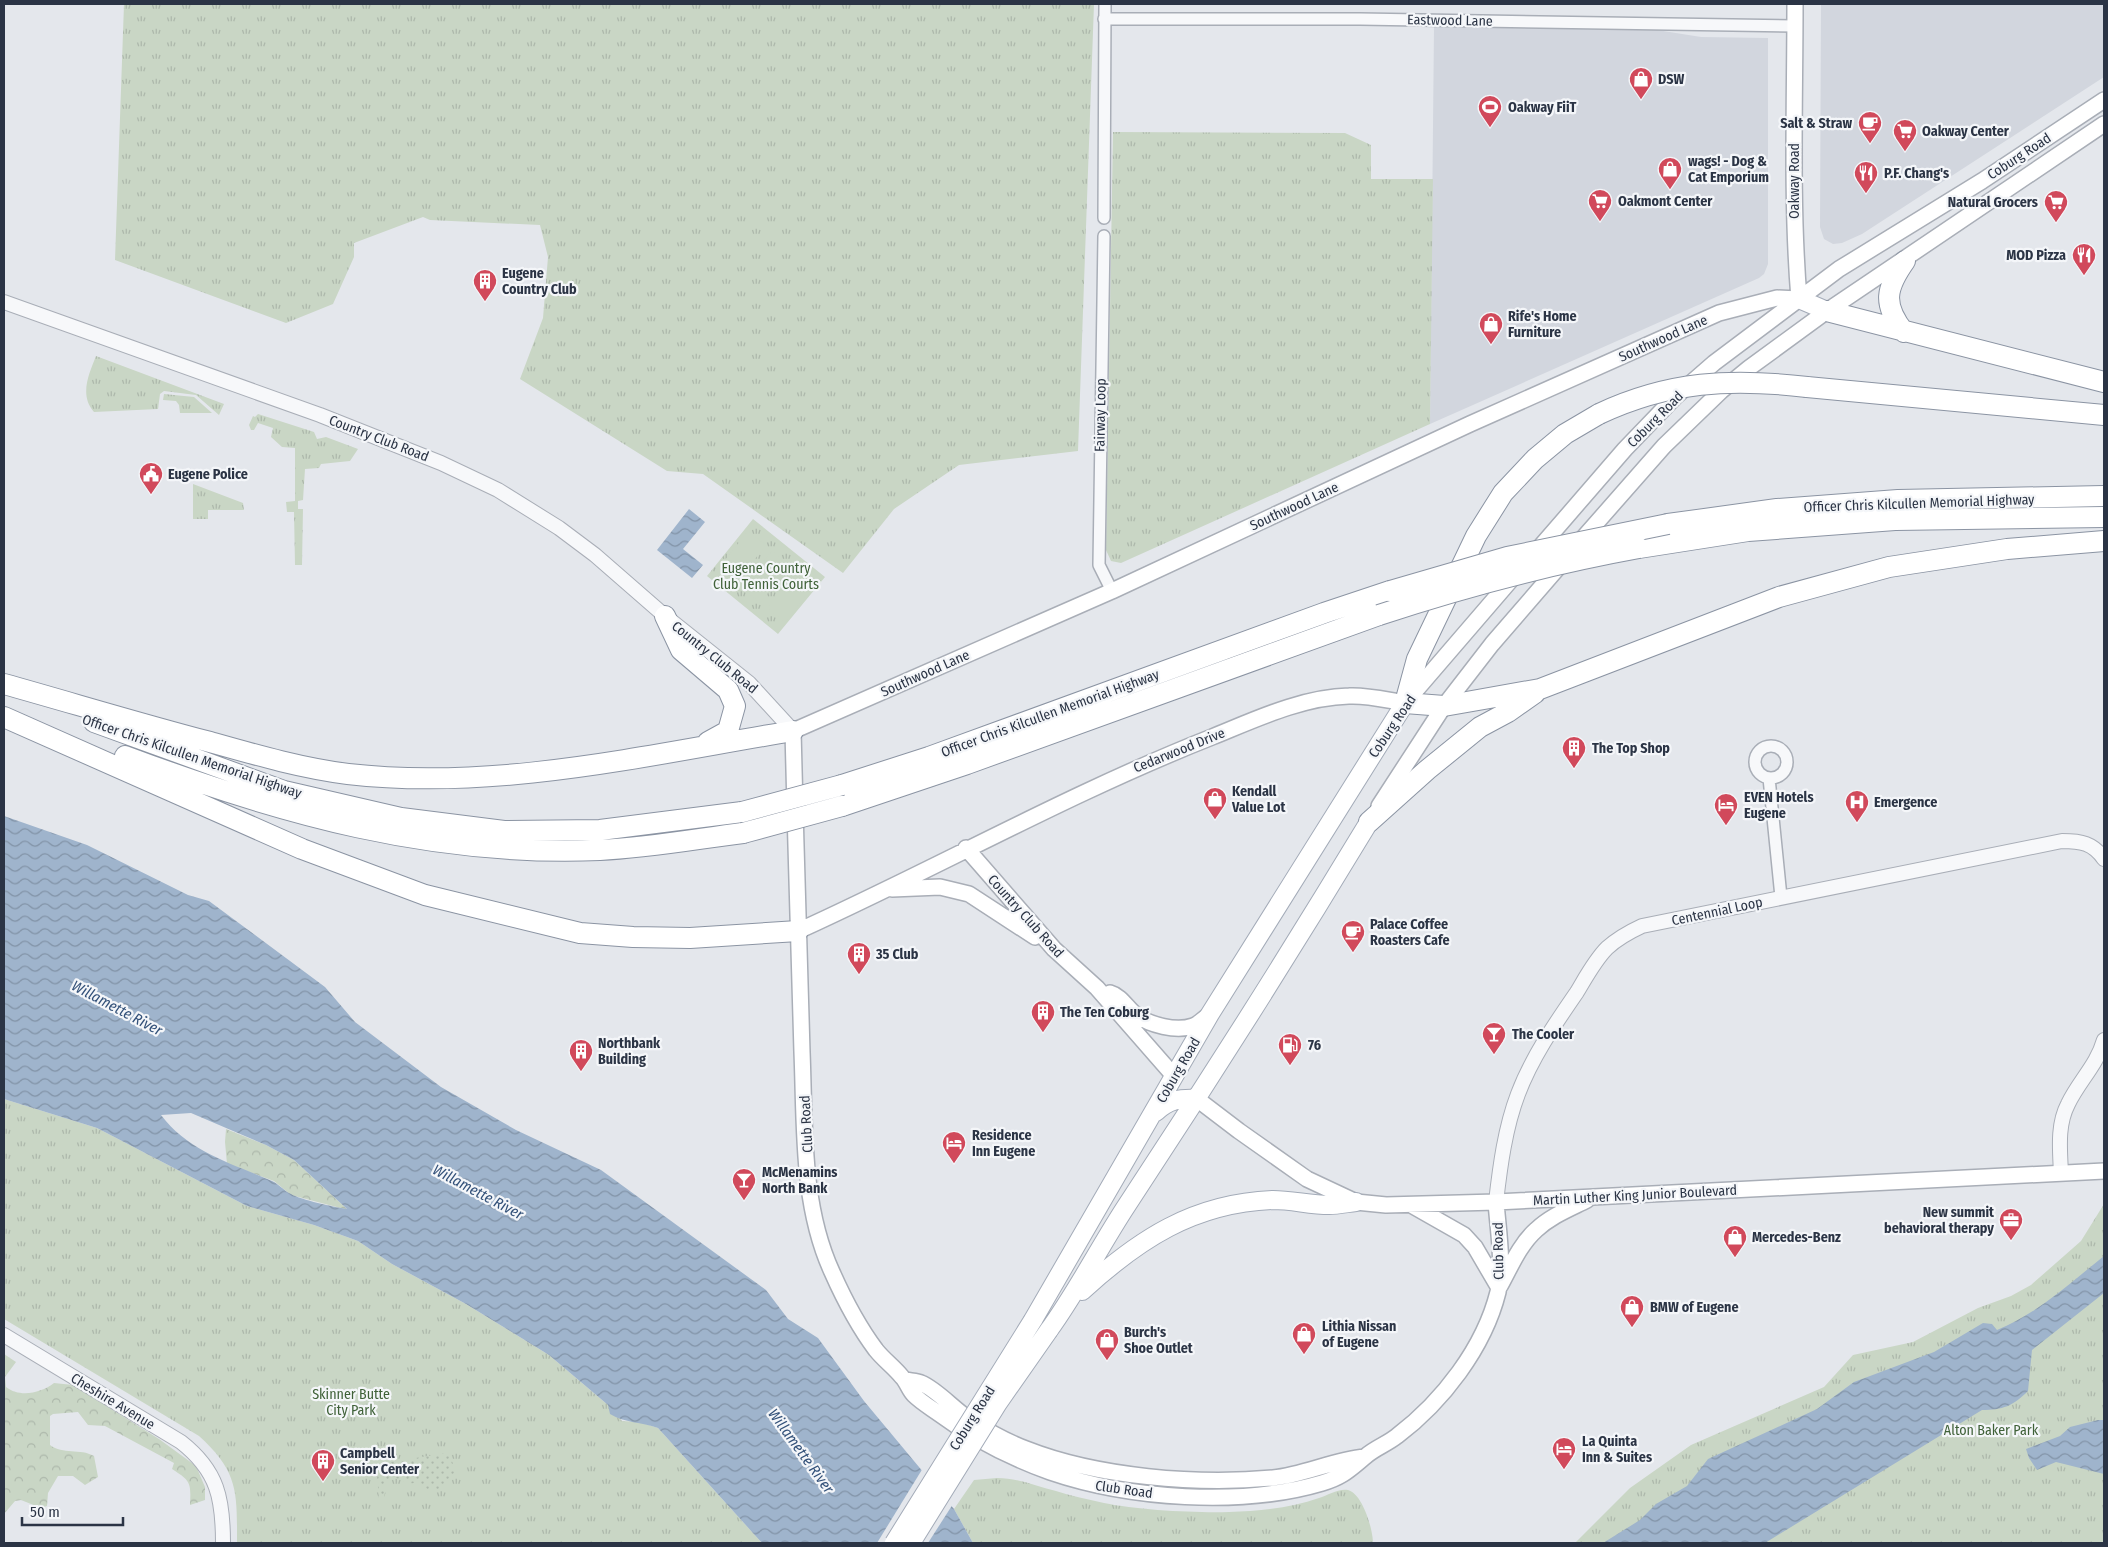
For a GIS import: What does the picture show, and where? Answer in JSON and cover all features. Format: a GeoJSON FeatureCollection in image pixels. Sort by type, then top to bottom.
{"type":"FeatureCollection","features":[{"type":"Feature","properties":{"kind":"highway"},"geometry":{"type":"LineString","coordinates":[[1904,332],[1890,311],[1889,291],[1893,278],[1905,261]]}},
{"type":"Feature","properties":{"kind":"highway"},"geometry":{"type":"LineString","coordinates":[[1827,311],[2104,382]]}},
{"type":"Feature","properties":{"kind":"highway"},"geometry":{"type":"LineString","coordinates":[[1509,704],[1444,706],[1405,703],[1417,659],[1476,536],[1503,493],[1535,459],[1565,434],[1599,414],[1642,396],[1704,383],[1775,383],[2104,415]]}},
{"type":"Feature","properties":{"kind":"highway","name":"Officer Chris Kilcullen Memorial Highway"},"geometry":{"type":"LineString","coordinates":[[4,689],[284,791],[401,818],[504,830],[600,830],[742,812],[842,786],[929,757],[1316,616],[1507,557],[1573,541],[1668,524],[1777,509],[1898,500],[2104,496]]}},
{"type":"Feature","properties":{"kind":"highway","name":"Officer Chris Kilcullen Memorial Highway"},"geometry":{"type":"LineString","coordinates":[[4,710],[169,772],[283,810],[399,837],[509,850],[602,850],[743,833],[842,806],[967,764],[1379,616],[1508,577],[1639,548],[1748,531],[1895,520],[2104,516]]}},
{"type":"Feature","properties":{"kind":"highway"},"geometry":{"type":"LineString","coordinates":[[1369,822],[1427,770],[1509,704],[1540,689],[1779,597],[1889,567],[2007,549],[2104,541]]}},
{"type":"Feature","properties":{"kind":"highway"},"geometry":{"type":"LineString","coordinates":[[665,616],[682,650],[728,690],[735,706],[728,730],[701,746]]}},
{"type":"Feature","properties":{"kind":"highway"},"geometry":{"type":"LineString","coordinates":[[4,684],[289,764],[348,774],[405,778],[489,777],[578,766],[793,731]]}},
{"type":"Feature","properties":{"kind":"highway"},"geometry":{"type":"LineString","coordinates":[[4,717],[302,849],[425,895],[580,933],[633,937],[690,938],[798,930]]}},
{"type":"Feature","properties":{"kind":"main road","name":"Oakway Road"},"geometry":{"type":"LineString","coordinates":[[1795,4],[1795,247],[1799,299]]}},
{"type":"Feature","properties":{"kind":"main road","name":"Coburg Road"},"geometry":{"type":"LineString","coordinates":[[894,1543],[1033,1320],[1210,1014],[1405,703],[1624,449],[1675,397],[1714,363],[1839,269],[1982,181],[2104,100]]}},
{"type":"Feature","properties":{"kind":"main road","name":"Coburg Road"},"geometry":{"type":"LineString","coordinates":[[911,1543],[998,1403],[1068,1304],[1108,1235],[1286,959],[1369,822],[1444,706],[1492,644],[1664,446],[1721,390],[1827,311],[1905,261],[2104,124]]}},
{"type":"Feature","properties":{"kind":"main road","name":"Southwood Lane"},"geometry":{"type":"LineString","coordinates":[[793,731],[1112,591],[1470,424],[1719,313],[1776,298],[1799,299]]}},
{"type":"Feature","properties":{"kind":"main road"},"geometry":{"type":"LineString","coordinates":[[1799,299],[1827,311]]}},
{"type":"Feature","properties":{"kind":"main road","name":"Cedarwood Drive"},"geometry":{"type":"LineString","coordinates":[[966,848],[1140,765],[1297,705],[1348,696],[1376,697],[1405,703]]}},
{"type":"Feature","properties":{"kind":"main road"},"geometry":{"type":"LineString","coordinates":[[793,731],[798,930],[966,848]]}},
{"type":"Feature","properties":{"kind":"main road","name":"Country Club Road"},"geometry":{"type":"LineString","coordinates":[[966,848],[1054,949],[1097,988],[1174,1076]]}},
{"type":"Feature","properties":{"kind":"main road"},"geometry":{"type":"LineString","coordinates":[[885,889],[940,887],[969,894],[1054,949]]}},
{"type":"Feature","properties":{"kind":"main road","name":"Club Road"},"geometry":{"type":"LineString","coordinates":[[798,930],[805,1120],[812,1210],[830,1269],[858,1325],[879,1353],[906,1380],[914,1394],[963,1432],[1018,1461],[1087,1483],[1122,1490],[1201,1496],[1276,1492],[1325,1482],[1352,1470],[1365,1457],[1395,1438],[1436,1400],[1458,1372],[1482,1333],[1499,1288],[1496,1202]]}},
{"type":"Feature","properties":{"kind":"main road"},"geometry":{"type":"LineString","coordinates":[[1097,988],[1114,994],[1138,1016],[1156,1024],[1174,1028],[1195,1026],[1210,1014]]}},
{"type":"Feature","properties":{"kind":"main road"},"geometry":{"type":"LineString","coordinates":[[1150,1117],[1169,1102],[1181,1098],[1197,1099]]}},
{"type":"Feature","properties":{"kind":"main road","name":"Martin Luther King Junior Boulevard"},"geometry":{"type":"LineString","coordinates":[[1197,1099],[1294,1172],[1326,1190],[1356,1202],[1412,1206],[2104,1171]]}},
{"type":"Feature","properties":{"kind":"main road"},"geometry":{"type":"LineString","coordinates":[[1412,1206],[1464,1235],[1475,1247],[1499,1288],[1527,1240],[1535,1230],[1556,1215],[1595,1196]]}},
{"type":"Feature","properties":{"kind":"main road"},"geometry":{"type":"LineString","coordinates":[[1068,1304],[1121,1256],[1157,1232],[1201,1213],[1235,1204],[1273,1200],[1330,1205],[1356,1202]]}},
{"type":"Feature","properties":{"kind":"street"},"geometry":{"type":"LineString","coordinates":[[1104,4],[1104,218]]}},
{"type":"Feature","properties":{"kind":"street","name":"Eastwood Lane"},"geometry":{"type":"LineString","coordinates":[[1104,19],[1360,19],[1795,26]]}},
{"type":"Feature","properties":{"kind":"street","name":"Fairway Loop"},"geometry":{"type":"LineString","coordinates":[[1104,236],[1099,565],[1112,591]]}},
{"type":"Feature","properties":{"kind":"street","name":"Country Club Road"},"geometry":{"type":"LineString","coordinates":[[4,302],[311,412],[468,475],[525,505],[595,555],[665,616],[749,682],[793,731]]}},
{"type":"Feature","properties":{"kind":"street"},"geometry":{"type":"LineString","coordinates":[[1769,778],[1781,897]]}},
{"type":"Feature","properties":{"kind":"street","name":"Centennial Loop"},"geometry":{"type":"LineString","coordinates":[[1496,1202],[1500,1169],[1517,1096],[1526,1075],[1544,1040],[1606,949],[1624,934],[1642,926],[2062,841],[2087,844],[2094,847],[2104,859]]}},
{"type":"Feature","properties":{"kind":"street"},"geometry":{"type":"LineString","coordinates":[[2061,1172],[2062,1116],[2068,1102],[2098,1060],[2104,1040]]}},
{"type":"Feature","properties":{"kind":"street","name":"Cheshire Avenue"},"geometry":{"type":"LineString","coordinates":[[4,1334],[181,1442],[196,1454],[213,1478],[222,1511],[223,1543]]}},
{"type":"Feature","properties":{"kind":"shaded area","name":"Oakway Center"},"geometry":{"type":"Polygon","coordinates":[[[1821,4],[2104,4],[2104,77],[1862,234],[1842,243],[1833,244],[1824,239],[1820,227],[1821,4]]]}},
{"type":"Feature","properties":{"kind":"shaded area","name":"Oakmont Center"},"geometry":{"type":"Polygon","coordinates":[[[1434,27],[1657,30],[1701,37],[1768,38],[1768,264],[1764,274],[1759,278],[1430,424],[1434,27]]]}},
{"type":"Feature","properties":{"kind":"green space","name":"Eugene Country Club"},"geometry":{"type":"Polygon","coordinates":[[[124,4],[1094,4],[1078,451],[959,465],[894,509],[843,573],[703,474],[667,471],[520,379],[543,318],[548,257],[540,225],[430,220],[423,217],[354,243],[354,257],[333,304],[286,323],[115,260],[124,4]]]}},
{"type":"Feature","properties":{"kind":"green space"},"geometry":{"type":"Polygon","coordinates":[[[1113,132],[1345,133],[1371,145],[1371,179],[1433,179],[1430,424],[1121,563],[1111,561],[1106,550],[1113,132]]]}},
{"type":"Feature","properties":{"kind":"green space"},"geometry":{"type":"Polygon","coordinates":[[[96,356],[224,404],[219,415],[196,395],[164,391],[160,394],[158,409],[94,412],[89,405],[86,392],[88,377],[96,356]]]}},
{"type":"Feature","properties":{"kind":"green space"},"geometry":{"type":"Polygon","coordinates":[[[164,394],[194,397],[212,413],[180,413],[179,405],[176,401],[163,400],[164,394]]]}},
{"type":"Feature","properties":{"kind":"green space"},"geometry":{"type":"Polygon","coordinates":[[[258,414],[314,432],[317,439],[326,437],[358,449],[350,461],[321,464],[319,468],[305,469],[303,500],[298,501],[298,509],[303,509],[302,565],[295,565],[294,512],[287,512],[286,502],[295,501],[295,448],[282,447],[271,437],[273,428],[258,423],[254,430],[251,430],[249,425],[253,416],[255,417],[258,414]]]}},
{"type":"Feature","properties":{"kind":"green space"},"geometry":{"type":"Polygon","coordinates":[[[193,484],[243,503],[244,510],[208,510],[208,519],[193,519],[193,484]]]}},
{"type":"Feature","properties":{"kind":"green space","name":"Eugene Country Club Tennis Courts"},"geometry":{"type":"Polygon","coordinates":[[[753,519],[825,577],[778,634],[707,576],[753,519]]]}},
{"type":"Feature","properties":{"kind":"green space"},"geometry":{"type":"Polygon","coordinates":[[[748,531],[766,545],[736,583],[718,569],[748,531]]]}},
{"type":"Feature","properties":{"kind":"green space"},"geometry":{"type":"Polygon","coordinates":[[[772,551],[790,565],[760,603],[742,588],[772,551]]]}},
{"type":"Feature","properties":{"kind":"green space"},"geometry":{"type":"Polygon","coordinates":[[[797,570],[815,584],[785,622],[767,608],[797,570]]]}},
{"type":"Feature","properties":{"kind":"green space","name":"Skinner Butte City Park"},"geometry":{"type":"Polygon","coordinates":[[[4,1099],[97,1128],[247,1206],[314,1225],[358,1241],[392,1264],[466,1304],[549,1355],[608,1405],[622,1421],[640,1422],[658,1428],[762,1543],[237,1543],[236,1497],[229,1472],[212,1449],[199,1436],[4,1319],[4,1099]]]}},
{"type":"Feature","properties":{"kind":"green space"},"geometry":{"type":"Polygon","coordinates":[[[226,1129],[266,1145],[294,1160],[348,1210],[291,1195],[274,1181],[227,1164],[226,1129]]]}},
{"type":"Feature","properties":{"kind":"green space","name":"Alton Baker Park"},"geometry":{"type":"Polygon","coordinates":[[[2104,1204],[2104,1543],[1575,1543],[1630,1488],[1691,1445],[1824,1387],[1853,1355],[1913,1342],[1978,1308],[2011,1296],[2031,1285],[2081,1241],[2104,1204]]]}},
{"type":"Feature","properties":{"kind":"green space"},"geometry":{"type":"Polygon","coordinates":[[[4,1354],[16,1362],[5,1377],[6,1387],[18,1392],[30,1393],[37,1392],[54,1383],[73,1385],[159,1439],[196,1466],[205,1487],[205,1500],[190,1505],[190,1487],[183,1477],[172,1469],[174,1463],[105,1426],[88,1425],[78,1412],[53,1414],[50,1416],[50,1445],[60,1450],[83,1452],[94,1456],[98,1477],[85,1485],[73,1476],[58,1476],[48,1493],[47,1506],[41,1508],[21,1500],[15,1501],[4,1514],[4,1354]]]}},
{"type":"Feature","properties":{"kind":"green space"},"geometry":{"type":"Polygon","coordinates":[[[447,1453],[456,1471],[438,1490],[430,1491],[418,1482],[409,1484],[393,1478],[387,1481],[384,1498],[379,1499],[378,1464],[447,1453]]]}},
{"type":"Feature","properties":{"kind":"green space"},"geometry":{"type":"Polygon","coordinates":[[[997,1478],[1019,1481],[1104,1503],[1183,1511],[1252,1511],[1297,1504],[1337,1491],[1348,1490],[1363,1505],[1373,1543],[973,1543],[954,1509],[974,1480],[997,1478]]]}},
{"type":"Feature","properties":{"kind":"water"},"geometry":{"type":"Polygon","coordinates":[[[689,509],[705,522],[683,549],[703,565],[692,578],[657,550],[689,509]]]}},
{"type":"Feature","properties":{"kind":"water","name":"Willamette River"},"geometry":{"type":"Polygon","coordinates":[[[4,816],[87,845],[188,895],[209,901],[325,987],[355,1022],[441,1087],[516,1130],[601,1170],[766,1290],[788,1319],[818,1338],[864,1401],[954,1509],[973,1543],[762,1543],[658,1428],[621,1419],[610,1414],[608,1405],[549,1355],[466,1304],[392,1264],[358,1241],[314,1225],[247,1206],[97,1128],[4,1099],[4,816]],[[191,1113],[161,1115],[184,1138],[212,1155],[272,1181],[288,1193],[318,1203],[347,1209],[294,1160],[266,1145],[191,1113]]]}},
{"type":"Feature","properties":{"kind":"water"},"geometry":{"type":"Polygon","coordinates":[[[2104,1256],[2104,1293],[2032,1350],[2028,1391],[2012,1404],[2002,1408],[1982,1410],[1765,1543],[1603,1543],[1640,1520],[1656,1504],[1687,1486],[1708,1459],[1817,1409],[1854,1382],[1934,1352],[1983,1323],[1992,1324],[1997,1330],[2012,1323],[2053,1297],[2104,1256]]]}},
{"type":"Feature","properties":{"kind":"water"},"geometry":{"type":"Polygon","coordinates":[[[2104,1420],[2104,1474],[2056,1462],[2037,1470],[2029,1458],[2026,1449],[2060,1436],[2070,1427],[2104,1420]]]}},
{"type":"Feature","properties":{"kind":"pier"},"geometry":{"type":"Polygon","coordinates":[[[923,1468],[953,1504],[928,1543],[877,1543],[923,1468]]]}},
{"type":"Feature","properties":{"kind":"place","name":"DSW"},"geometry":{"type":"Point","coordinates":[1641,100]}},
{"type":"Feature","properties":{"kind":"place","name":"Oakway FiiT"},"geometry":{"type":"Point","coordinates":[1490,128]}},
{"type":"Feature","properties":{"kind":"place","name":"Salt & Straw"},"geometry":{"type":"Point","coordinates":[1870,144]}},
{"type":"Feature","properties":{"kind":"place","name":"Oakway Center"},"geometry":{"type":"Point","coordinates":[1905,152]}},
{"type":"Feature","properties":{"kind":"place","name":"wags! - Dog & Cat Emporium"},"geometry":{"type":"Point","coordinates":[1670,190]}},
{"type":"Feature","properties":{"kind":"place","name":"P.F. Chang's"},"geometry":{"type":"Point","coordinates":[1866,194]}},
{"type":"Feature","properties":{"kind":"place","name":"Oakmont Center"},"geometry":{"type":"Point","coordinates":[1600,222]}},
{"type":"Feature","properties":{"kind":"place","name":"Natural Grocers"},"geometry":{"type":"Point","coordinates":[2056,223]}},
{"type":"Feature","properties":{"kind":"place","name":"MOD Pizza"},"geometry":{"type":"Point","coordinates":[2084,276]}},
{"type":"Feature","properties":{"kind":"place","name":"Eugene Country Club"},"geometry":{"type":"Point","coordinates":[485,302]}},
{"type":"Feature","properties":{"kind":"place","name":"Rife's Home Furniture"},"geometry":{"type":"Point","coordinates":[1491,345]}},
{"type":"Feature","properties":{"kind":"place","name":"Eugene Police"},"geometry":{"type":"Point","coordinates":[151,495]}},
{"type":"Feature","properties":{"kind":"place","name":"The Top Shop"},"geometry":{"type":"Point","coordinates":[1574,769]}},
{"type":"Feature","properties":{"kind":"place","name":"Kendall Value Lot"},"geometry":{"type":"Point","coordinates":[1215,820]}},
{"type":"Feature","properties":{"kind":"place","name":"Emergence"},"geometry":{"type":"Point","coordinates":[1857,823]}},
{"type":"Feature","properties":{"kind":"place","name":"EVEN Hotels Eugene"},"geometry":{"type":"Point","coordinates":[1726,826]}},
{"type":"Feature","properties":{"kind":"place","name":"Palace Coffee Roasters Cafe"},"geometry":{"type":"Point","coordinates":[1353,953]}},
{"type":"Feature","properties":{"kind":"place","name":"35 Club"},"geometry":{"type":"Point","coordinates":[859,975]}},
{"type":"Feature","properties":{"kind":"place","name":"The Ten Coburg"},"geometry":{"type":"Point","coordinates":[1043,1033]}},
{"type":"Feature","properties":{"kind":"place","name":"The Cooler"},"geometry":{"type":"Point","coordinates":[1494,1055]}},
{"type":"Feature","properties":{"kind":"place","name":"76"},"geometry":{"type":"Point","coordinates":[1290,1066]}},
{"type":"Feature","properties":{"kind":"place","name":"Northbank Building"},"geometry":{"type":"Point","coordinates":[581,1072]}},
{"type":"Feature","properties":{"kind":"place","name":"Residence Inn Eugene"},"geometry":{"type":"Point","coordinates":[954,1164]}},
{"type":"Feature","properties":{"kind":"place","name":"McMenamins North Bank"},"geometry":{"type":"Point","coordinates":[744,1201]}},
{"type":"Feature","properties":{"kind":"place","name":"New summit behavioral therapy"},"geometry":{"type":"Point","coordinates":[2011,1241]}},
{"type":"Feature","properties":{"kind":"place","name":"Mercedes-Benz"},"geometry":{"type":"Point","coordinates":[1735,1258]}},
{"type":"Feature","properties":{"kind":"place","name":"BMW of Eugene"},"geometry":{"type":"Point","coordinates":[1632,1328]}},
{"type":"Feature","properties":{"kind":"place","name":"Lithia Nissan of Eugene"},"geometry":{"type":"Point","coordinates":[1304,1355]}},
{"type":"Feature","properties":{"kind":"place","name":"Burch's Shoe Outlet"},"geometry":{"type":"Point","coordinates":[1107,1361]}},
{"type":"Feature","properties":{"kind":"place","name":"La Quinta Inn & Suites"},"geometry":{"type":"Point","coordinates":[1564,1470]}},
{"type":"Feature","properties":{"kind":"place","name":"Campbell Senior Center"},"geometry":{"type":"Point","coordinates":[323,1482]}}]}
